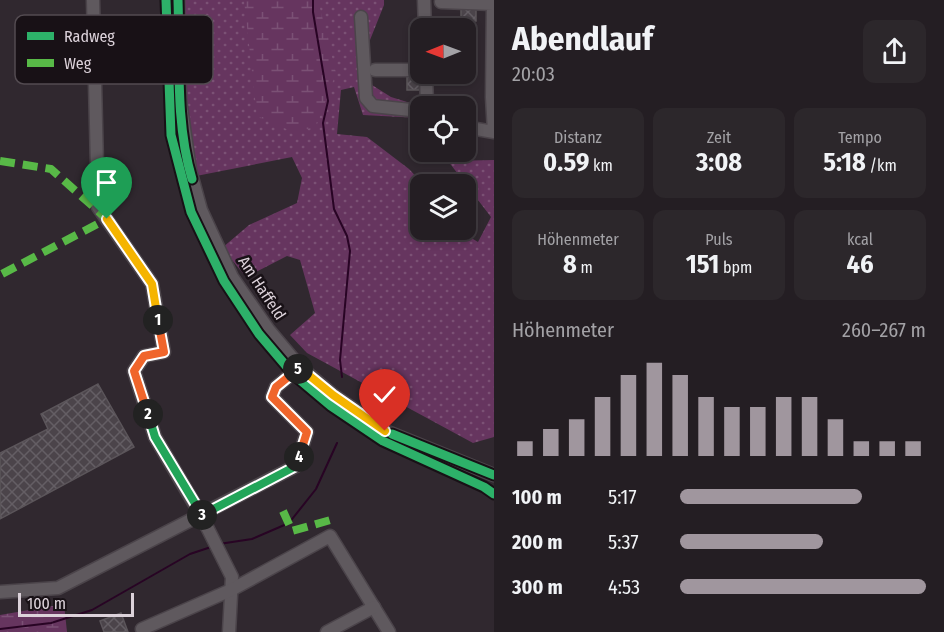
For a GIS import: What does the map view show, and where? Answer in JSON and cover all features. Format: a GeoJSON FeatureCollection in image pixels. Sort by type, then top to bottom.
{"type":"FeatureCollection","features":[{"type":"Feature","properties":{"kind":"street"},"geometry":{"type":"LineString","coordinates":[[93,0],[93,15]]}},
{"type":"Feature","properties":{"kind":"street","name":"Am Haffeld"},"geometry":{"type":"LineString","coordinates":[[178,0],[178,15]]}},
{"type":"Feature","properties":{"kind":"street"},"geometry":{"type":"LineString","coordinates":[[424,0],[424,18]]}},
{"type":"Feature","properties":{"kind":"street"},"geometry":{"type":"LineString","coordinates":[[441,2],[493,4],[494,132],[476,129]]}},
{"type":"Feature","properties":{"kind":"street"},"geometry":{"type":"LineString","coordinates":[[361,17],[366,98],[373,106],[410,110]]}},
{"type":"Feature","properties":{"kind":"street"},"geometry":{"type":"LineString","coordinates":[[375,70],[410,70]]}},
{"type":"Feature","properties":{"kind":"street"},"geometry":{"type":"LineString","coordinates":[[95,84],[98,207],[152,284],[164,352],[144,356],[134,371],[155,437],[201,515],[232,577],[229,632]]}},
{"type":"Feature","properties":{"kind":"street","name":"Am Haffeld"},"geometry":{"type":"LineString","coordinates":[[180,84],[189,170],[201,210],[232,277],[268,329],[300,368],[333,395],[385,431],[494,476]]}},
{"type":"Feature","properties":{"kind":"street"},"geometry":{"type":"LineString","coordinates":[[0,592],[58,588],[296,466],[307,432],[272,397],[276,387],[300,368]]}},
{"type":"Feature","properties":{"kind":"street"},"geometry":{"type":"LineString","coordinates":[[142,629],[231,590],[330,536],[389,632]]}},
{"type":"Feature","properties":{"kind":"street"},"geometry":{"type":"LineString","coordinates":[[327,632],[374,607]]}},
{"type":"Feature","properties":{"kind":"green space"},"geometry":{"type":"Polygon","coordinates":[[[178,0],[384,0],[368,45],[372,85],[391,97],[410,103],[410,117],[363,115],[354,87],[341,90],[337,134],[367,137],[414,174],[410,174],[410,240],[475,240],[478,242],[491,217],[476,197],[476,174],[458,174],[449,162],[494,160],[494,437],[473,443],[307,353],[290,335],[315,313],[300,260],[287,256],[246,277],[222,248],[249,225],[297,203],[302,178],[292,157],[191,177],[184,84],[213,84],[213,15],[179,15],[178,0]]]}},
{"type":"Feature","properties":{"kind":"green space"},"geometry":{"type":"Polygon","coordinates":[[[244,0],[318,0],[336,73],[316,127],[293,132],[257,116],[244,0]]]}},
{"type":"Feature","properties":{"kind":"green space"},"geometry":{"type":"Polygon","coordinates":[[[64,604],[67,632],[0,632],[0,615],[64,604]]]}},
{"type":"Feature","properties":{"kind":"building"},"geometry":{"type":"Polygon","coordinates":[[[461,6],[476,6],[476,18],[461,18],[461,6]]]}},
{"type":"Feature","properties":{"kind":"building"},"geometry":{"type":"Polygon","coordinates":[[[407,77],[410,77],[410,84],[423,84],[423,90],[407,90],[407,77]]]}},
{"type":"Feature","properties":{"kind":"building"},"geometry":{"type":"Polygon","coordinates":[[[98,384],[134,447],[0,519],[0,453],[48,429],[41,414],[98,384]]]}},
{"type":"Feature","properties":{"kind":"building"},"geometry":{"type":"Polygon","coordinates":[[[121,613],[128,632],[104,632],[100,621],[121,613]]]}},
{"type":"Feature","properties":{"kind":"waterway"},"geometry":{"type":"LineString","coordinates":[[313,0],[328,101],[323,123],[334,209],[347,236],[350,251],[340,360],[342,377]]}},
{"type":"Feature","properties":{"kind":"waterway"},"geometry":{"type":"LineString","coordinates":[[219,544],[252,539],[289,523],[316,489],[337,443]]}},
{"type":"Feature","properties":{"kind":"waterway"},"geometry":{"type":"LineString","coordinates":[[0,629],[51,623],[92,610],[190,554],[211,547]]}},
{"type":"Feature","properties":{"kind":"marked path"},"geometry":{"type":"LineString","coordinates":[[0,161],[51,169],[107,219],[0,275]]}},
{"type":"Feature","properties":{"kind":"marked path"},"geometry":{"type":"LineString","coordinates":[[283,511],[292,531],[334,519]]}},
{"type":"Feature","properties":{"kind":"cycle path"},"geometry":{"type":"LineString","coordinates":[[166,0],[167,15]]}},
{"type":"Feature","properties":{"kind":"cycle path"},"geometry":{"type":"LineString","coordinates":[[178,0],[178,15]]}},
{"type":"Feature","properties":{"kind":"cycle path"},"geometry":{"type":"LineString","coordinates":[[169,84],[171,135],[191,212],[224,281],[259,334],[293,374],[331,406],[383,441],[484,487],[494,494]]}},
{"type":"Feature","properties":{"kind":"cycle path"},"geometry":{"type":"LineString","coordinates":[[180,84],[183,135],[192,179]]}},
{"type":"Feature","properties":{"kind":"cycle path"},"geometry":{"type":"LineString","coordinates":[[392,434],[494,475]]}},
{"type":"Feature","properties":{"kind":"route"},"geometry":{"type":"LineString","coordinates":[[107,219],[152,284],[164,352],[144,356],[134,371],[155,437],[201,515],[296,466],[307,432],[272,397],[276,387],[300,368],[333,395],[385,431]]}}]}
